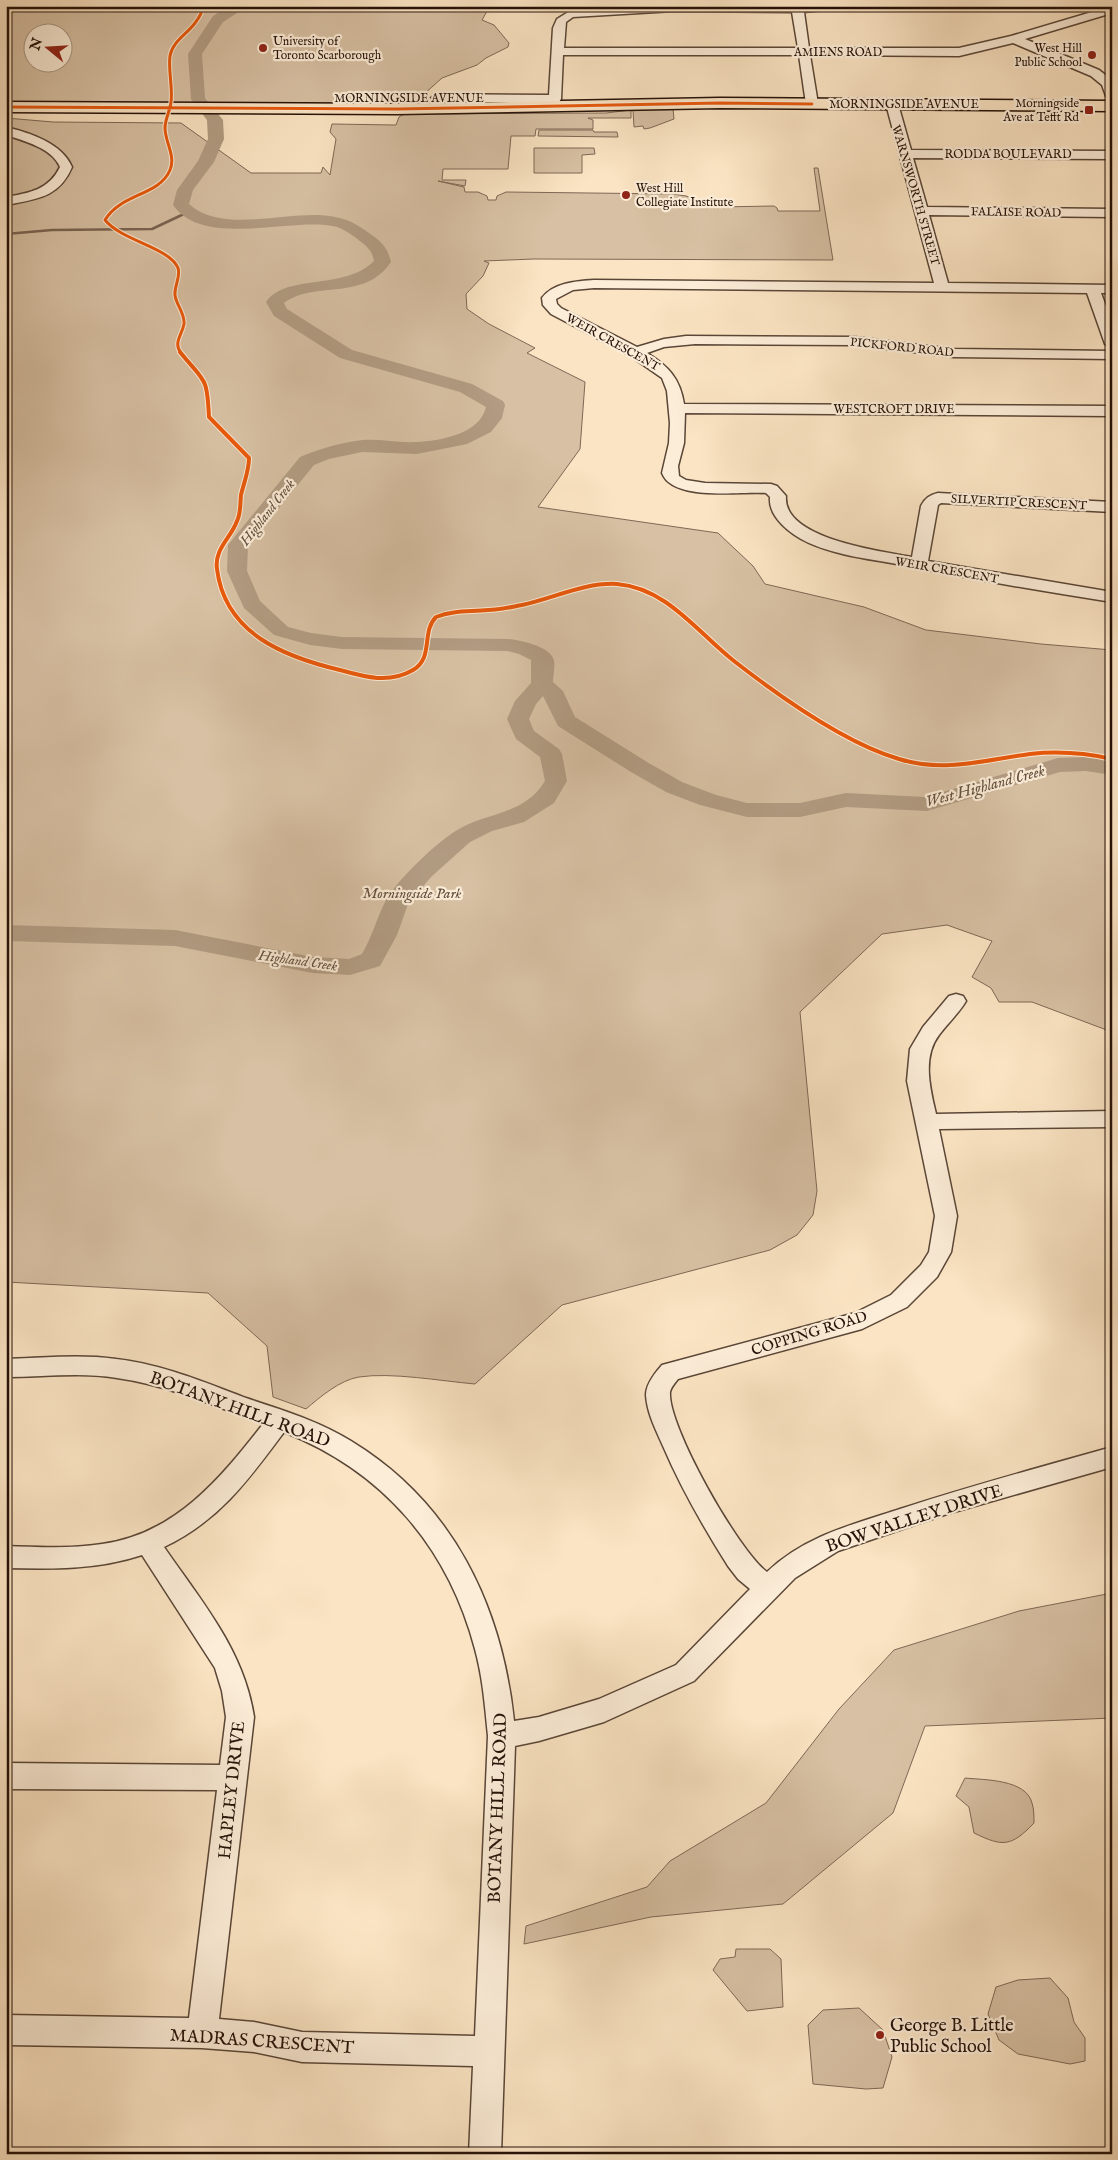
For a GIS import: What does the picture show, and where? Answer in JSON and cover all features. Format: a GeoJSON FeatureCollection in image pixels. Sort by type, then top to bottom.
{"type":"FeatureCollection","features":[{"type":"Feature","properties":{"kind":"main road","name":"MORNINGSIDE AVENUE"},"geometry":{"type":"LineString","coordinates":[[6,107],[375,109],[720,103],[1112,106]]}},
{"type":"Feature","properties":{"kind":"street"},"geometry":{"type":"LineString","coordinates":[[438,98],[556,99],[559,28],[561,20],[570,14],[674,8],[797,8],[834,6]]}},
{"type":"Feature","properties":{"kind":"street"},"geometry":{"type":"LineString","coordinates":[[797,8],[812,104]]}},
{"type":"Feature","properties":{"kind":"street","name":"AMIENS ROAD"},"geometry":{"type":"LineString","coordinates":[[559,51],[959,52],[1014,39],[1112,9]]}},
{"type":"Feature","properties":{"kind":"street"},"geometry":{"type":"LineString","coordinates":[[1014,39],[1095,72],[1108,83],[1112,96]]}},
{"type":"Feature","properties":{"kind":"street","name":"WARNSWORTH STREET"},"geometry":{"type":"LineString","coordinates":[[892,104],[942,287]]}},
{"type":"Feature","properties":{"kind":"street"},"geometry":{"type":"LineString","coordinates":[[6,130],[46,146],[62,157],[66,167],[60,180],[50,190],[6,201]]}},
{"type":"Feature","properties":{"kind":"street","name":"RODDA BOULEVARD"},"geometry":{"type":"LineString","coordinates":[[905,154],[1112,155]]}},
{"type":"Feature","properties":{"kind":"street","name":"FALAISE ROAD"},"geometry":{"type":"LineString","coordinates":[[921,211],[1112,212]]}},
{"type":"Feature","properties":{"kind":"street","name":"WEIR CRESCENT"},"geometry":{"type":"LineString","coordinates":[[1112,289],[594,284],[565,287],[556,291],[549,298],[550,305],[556,311],[635,353],[668,374],[673,388],[676,408],[677,443],[669,473],[672,479],[692,486],[771,489],[778,496],[777,506],[784,518],[814,539],[871,556],[1112,597]]}},
{"type":"Feature","properties":{"kind":"street"},"geometry":{"type":"LineString","coordinates":[[1093,289],[1112,344]]}},
{"type":"Feature","properties":{"kind":"street","name":"PICKFORD ROAD"},"geometry":{"type":"LineString","coordinates":[[635,353],[670,340],[704,340],[854,341],[952,353],[1112,354]]}},
{"type":"Feature","properties":{"kind":"street","name":"WESTCROFT DRIVE"},"geometry":{"type":"LineString","coordinates":[[676,408],[1112,411]]}},
{"type":"Feature","properties":{"kind":"street","name":"SILVERTIP CRESCENT"},"geometry":{"type":"LineString","coordinates":[[919,564],[928,511],[931,502],[938,498],[1086,507],[1112,506]]}},
{"type":"Feature","properties":{"kind":"street","name":"COPPING ROAD"},"geometry":{"type":"LineString","coordinates":[[768,1587],[746,1570],[698,1496],[663,1414],[657,1396],[660,1384],[670,1372],[862,1320],[899,1301],[929,1271],[940,1252],[946,1216],[918,1081],[920,1048],[930,1032],[956,1000]]}},
{"type":"Feature","properties":{"kind":"street"},"geometry":{"type":"LineString","coordinates":[[928,1122],[1112,1120]]}},
{"type":"Feature","properties":{"kind":"street","name":"BOTANY HILL ROAD"},"geometry":{"type":"LineString","coordinates":[[6,1368],[114,1368],[152,1375],[319,1435],[342,1448],[378,1474],[415,1510],[457,1565],[474,1601],[484,1629],[498,1688],[502,1736],[485,2154]]}},
{"type":"Feature","properties":{"kind":"street"},"geometry":{"type":"LineString","coordinates":[[6,1557],[59,1559],[103,1555],[147,1542],[178,1527],[202,1511],[252,1457],[280,1420]]}},
{"type":"Feature","properties":{"kind":"street","name":"BOW VALLEY DRIVE"},"geometry":{"type":"LineString","coordinates":[[502,1736],[539,1729],[604,1710],[685,1673],[786,1570],[829,1543],[947,1504],[1112,1457]]}},
{"type":"Feature","properties":{"kind":"street","name":"HAPLEY DRIVE"},"geometry":{"type":"LineString","coordinates":[[147,1542],[213,1637],[229,1668],[237,1693],[240,1717],[202,2033]]}},
{"type":"Feature","properties":{"kind":"street"},"geometry":{"type":"LineString","coordinates":[[6,1776],[234,1778]]}},
{"type":"Feature","properties":{"kind":"street","name":"MADRAS CRESCENT"},"geometry":{"type":"LineString","coordinates":[[6,2030],[202,2033],[254,2037],[302,2047],[488,2051]]}},
{"type":"Feature","properties":{"kind":"green space","name":"University of Toronto Scarborough"},"geometry":{"type":"Polygon","coordinates":[[[6,6],[490,6],[482,20],[494,25],[509,43],[508,47],[486,58],[477,65],[442,78],[424,94],[370,104],[6,102],[6,6]]]}},
{"type":"Feature","properties":{"kind":"green space"},"geometry":{"type":"Polygon","coordinates":[[[673,109],[674,119],[650,128],[644,129],[643,126],[634,127],[633,110],[673,109]]]}},
{"type":"Feature","properties":{"kind":"green space","name":"Morningside Park"},"geometry":{"type":"Polygon","coordinates":[[[631,110],[631,118],[588,118],[593,120],[593,129],[536,129],[535,136],[511,136],[508,169],[443,169],[442,180],[466,180],[465,186],[438,181],[464,187],[465,192],[478,192],[487,196],[488,200],[496,200],[497,196],[506,192],[673,194],[686,196],[718,207],[774,206],[778,211],[820,211],[814,168],[818,168],[833,260],[534,259],[484,261],[489,263],[483,276],[466,294],[467,309],[489,324],[535,348],[527,353],[585,382],[580,449],[538,507],[718,533],[753,566],[765,584],[864,607],[926,630],[1041,644],[1112,650],[1112,1032],[1032,1002],[999,1002],[991,988],[972,977],[992,941],[947,925],[882,934],[800,1012],[817,1191],[813,1215],[797,1235],[770,1250],[562,1305],[475,1384],[401,1376],[359,1377],[338,1385],[306,1409],[273,1397],[267,1346],[208,1293],[6,1282],[6,118],[53,122],[181,123],[251,173],[321,173],[323,167],[330,175],[336,139],[330,132],[332,124],[396,125],[399,117],[404,114],[606,113],[631,110]]]}},
{"type":"Feature","properties":{"kind":"green space"},"geometry":{"type":"Polygon","coordinates":[[[539,130],[617,132],[618,137],[538,136],[539,130]]]}},
{"type":"Feature","properties":{"kind":"green space"},"geometry":{"type":"Polygon","coordinates":[[[534,148],[594,148],[595,154],[582,155],[582,173],[534,173],[534,148]]]}},
{"type":"Feature","properties":{"kind":"green space"},"geometry":{"type":"Polygon","coordinates":[[[1112,1593],[1112,1718],[925,1726],[893,1813],[783,1904],[651,1917],[524,1944],[526,1926],[647,1887],[670,1861],[766,1803],[839,1709],[894,1650],[1019,1611],[1112,1593]]]}},
{"type":"Feature","properties":{"kind":"green space"},"geometry":{"type":"Polygon","coordinates":[[[965,1778],[993,1780],[1022,1789],[1032,1803],[1034,1823],[1019,1837],[1006,1842],[992,1841],[974,1833],[969,1807],[956,1796],[965,1778]]]}},
{"type":"Feature","properties":{"kind":"green space"},"geometry":{"type":"Polygon","coordinates":[[[736,1949],[770,1949],[781,1959],[783,2007],[747,2011],[713,1970],[720,1959],[735,1957],[736,1949]]]}},
{"type":"Feature","properties":{"kind":"green space"},"geometry":{"type":"Polygon","coordinates":[[[1050,1978],[1068,1998],[1074,2022],[1085,2038],[1085,2061],[1070,2064],[1018,2054],[999,2040],[988,2014],[996,1987],[1018,1980],[1050,1978]]]}},
{"type":"Feature","properties":{"kind":"green space"},"geometry":{"type":"Polygon","coordinates":[[[859,2008],[883,2030],[892,2057],[883,2088],[866,2089],[813,2084],[808,2025],[823,2010],[859,2008]]]}},
{"type":"Feature","properties":{"kind":"waterway","name":"Highland Creek"},"geometry":{"type":"LineString","coordinates":[[241,6],[218,19],[195,54],[198,99],[215,120],[216,139],[206,162],[185,190],[181,205],[192,215],[208,221],[251,223],[332,221],[356,231],[377,246],[383,262],[374,271],[353,281],[288,293],[275,302],[280,312],[346,354],[466,388],[496,405],[493,418],[484,428],[460,440],[417,448],[362,446],[324,454],[307,461],[238,545],[237,571],[251,604],[281,631],[310,639],[342,643],[508,645],[526,649],[543,659],[542,685]]}},
{"type":"Feature","properties":{"kind":"waterway"},"geometry":{"type":"LineString","coordinates":[[6,234],[52,230],[152,229],[186,213]]}},
{"type":"Feature","properties":{"kind":"waterway","name":"Highland Creek"},"geometry":{"type":"LineString","coordinates":[[6,933],[175,938],[313,965],[350,967],[371,960],[385,935],[397,902],[423,872],[462,837],[484,826],[516,817],[546,798],[556,781],[551,754],[524,734],[518,719],[526,701],[542,685]]}},
{"type":"Feature","properties":{"kind":"waterway","name":"West Highland Creek"},"geometry":{"type":"LineString","coordinates":[[542,685],[552,691],[566,721],[639,767],[674,787],[708,800],[747,810],[800,810],[846,800],[927,804],[1058,765],[1086,764],[1112,768]]}},
{"type":"Feature","properties":{"kind":"cycle path"},"geometry":{"type":"LineString","coordinates":[[204,6],[196,22],[171,51],[169,67],[171,102],[165,128],[171,154],[170,170],[156,186],[118,204],[110,211],[105,220],[119,233],[158,251],[177,267],[179,274],[175,297],[183,314],[184,322],[178,341],[178,350],[198,371],[206,383],[209,417],[249,458],[249,467],[242,492],[239,517],[220,550],[217,569],[224,593],[236,614],[261,640],[294,658],[368,678],[387,678],[405,674],[420,665],[426,654],[428,633],[432,621],[442,614],[494,610],[516,606],[597,585],[625,585],[640,589],[668,604],[717,647],[767,685],[835,729],[870,748],[890,756],[905,761],[936,766],[969,765],[1042,753],[1077,753],[1112,759]]}},
{"type":"Feature","properties":{"kind":"cycle path"},"geometry":{"type":"LineString","coordinates":[[6,107],[397,109],[720,103],[812,104]]}},
{"type":"Feature","properties":{"kind":"place","name":"University of Toronto Scarborough"},"geometry":{"type":"Point","coordinates":[263,48]}},
{"type":"Feature","properties":{"kind":"place","name":"West Hill Public School"},"geometry":{"type":"Point","coordinates":[1092,55]}},
{"type":"Feature","properties":{"kind":"place","name":"Morningside Ave at Tefft Rd"},"geometry":{"type":"Point","coordinates":[1089,110]}},
{"type":"Feature","properties":{"kind":"place","name":"West Hill Collegiate Institute"},"geometry":{"type":"Point","coordinates":[626,195]}},
{"type":"Feature","properties":{"kind":"place","name":"George B. Little Public School"},"geometry":{"type":"Point","coordinates":[880,2035]}}]}
